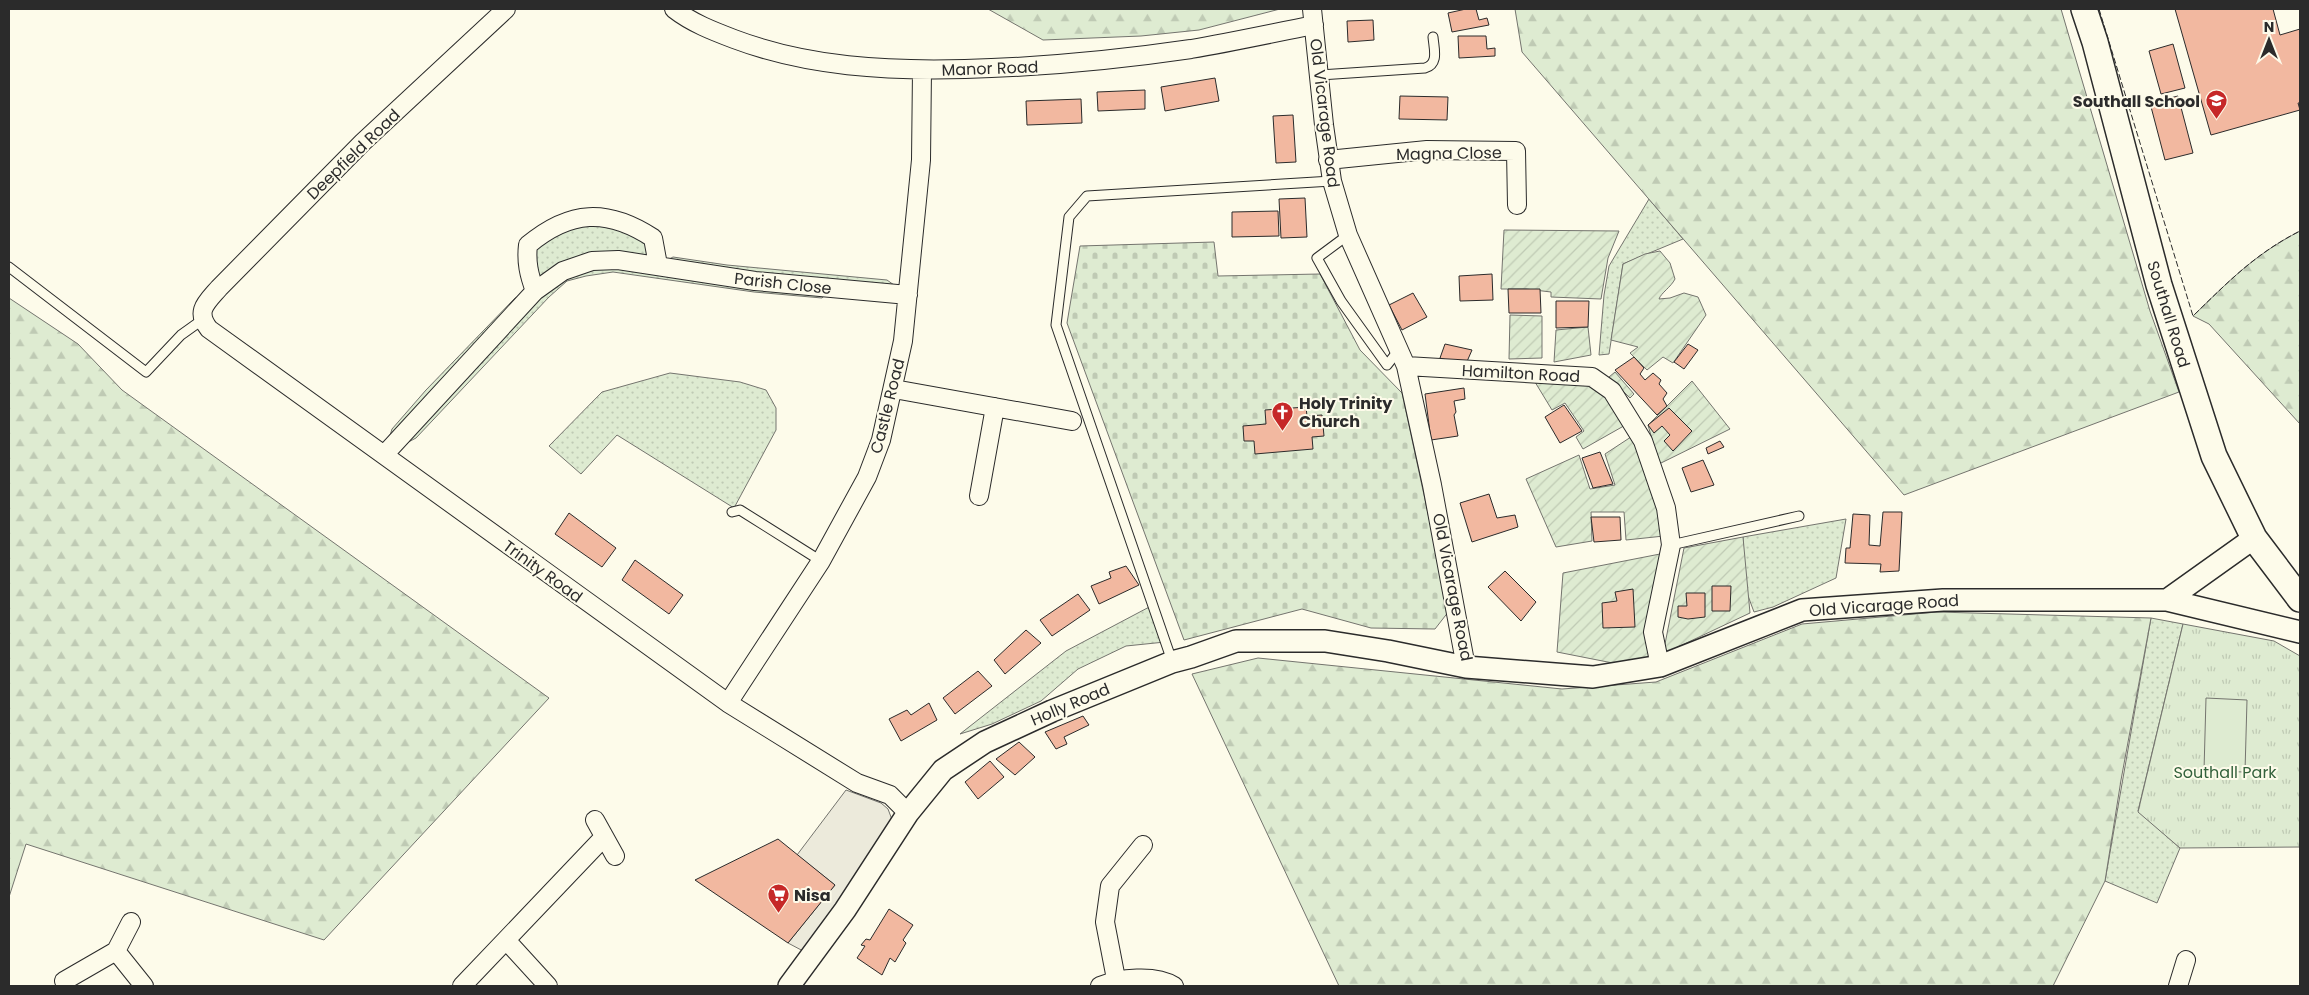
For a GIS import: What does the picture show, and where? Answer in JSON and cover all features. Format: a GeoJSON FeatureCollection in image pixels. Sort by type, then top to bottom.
{"type":"FeatureCollection","features":[{"type":"Feature","properties":{"kind":"main road","name":"Southall Road"},"geometry":{"type":"LineString","coordinates":[[2084,9],[2095,42],[2159,285],[2214,456],[2254,538],[2300,599]]}},
{"type":"Feature","properties":{"kind":"street","name":"Deepfield Road"},"geometry":{"type":"LineString","coordinates":[[204,312],[363,142],[506,9]]}},
{"type":"Feature","properties":{"kind":"street","name":"Manor Road"},"geometry":{"type":"LineString","coordinates":[[674,9],[708,29],[778,54],[863,67],[922,70],[1025,67],[1109,60],[1193,48],[1313,17]]}},
{"type":"Feature","properties":{"kind":"street","name":"Old Vicarage Road"},"geometry":{"type":"LineString","coordinates":[[1313,17],[1332,182],[1348,235],[1402,359],[1432,485],[1466,667],[1592,677],[1660,666],[1802,610],[1943,600],[2168,600],[2300,632]]}},
{"type":"Feature","properties":{"kind":"street","name":"Castle Road"},"geometry":{"type":"LineString","coordinates":[[728,703],[821,561],[868,477],[881,440],[894,389],[903,341],[921,160],[922,70]]}},
{"type":"Feature","properties":{"kind":"street","name":"Magna Close"},"geometry":{"type":"LineString","coordinates":[[1328,160],[1427,150],[1516,152],[1517,205]]}},
{"type":"Feature","properties":{"kind":"street"},"geometry":{"type":"LineString","coordinates":[[535,291],[526,259],[528,245],[546,230],[588,216],[612,219],[633,225],[653,238],[658,265]]}},
{"type":"Feature","properties":{"kind":"street","name":"Parish Close"},"geometry":{"type":"LineString","coordinates":[[384,455],[535,291],[562,272],[592,261],[618,260],[755,282],[908,295]]}},
{"type":"Feature","properties":{"kind":"street","name":"Trinity Road"},"geometry":{"type":"LineString","coordinates":[[204,312],[209,329],[728,703],[857,783],[890,794],[908,813]]}},
{"type":"Feature","properties":{"kind":"street","name":"Hamilton Road"},"geometry":{"type":"LineString","coordinates":[[1402,359],[1592,377],[1612,391],[1643,441],[1666,508],[1671,545],[1653,632],[1660,666]]}},
{"type":"Feature","properties":{"kind":"street"},"geometry":{"type":"LineString","coordinates":[[894,389],[1072,421]]}},
{"type":"Feature","properties":{"kind":"street"},"geometry":{"type":"LineString","coordinates":[[979,496],[995,407]]}},
{"type":"Feature","properties":{"kind":"street"},"geometry":{"type":"LineString","coordinates":[[2168,600],[2254,538]]}},
{"type":"Feature","properties":{"kind":"street","name":"Holly Road"},"geometry":{"type":"LineString","coordinates":[[788,986],[845,910],[908,813],[943,770],[985,742],[1052,711],[1172,662],[1191,658],[1236,641],[1325,641],[1388,651],[1466,667]]}},
{"type":"Feature","properties":{"kind":"street"},"geometry":{"type":"LineString","coordinates":[[594,820],[615,856]]}},
{"type":"Feature","properties":{"kind":"street"},"geometry":{"type":"LineString","coordinates":[[462,986],[604,837]]}},
{"type":"Feature","properties":{"kind":"street"},"geometry":{"type":"LineString","coordinates":[[1116,979],[1105,922],[1110,886],[1143,845]]}},
{"type":"Feature","properties":{"kind":"street"},"geometry":{"type":"LineString","coordinates":[[64,981],[116,951],[132,922]]}},
{"type":"Feature","properties":{"kind":"street"},"geometry":{"type":"LineString","coordinates":[[506,940],[548,986]]}},
{"type":"Feature","properties":{"kind":"street"},"geometry":{"type":"LineString","coordinates":[[116,951],[144,986]]}},
{"type":"Feature","properties":{"kind":"street"},"geometry":{"type":"LineString","coordinates":[[2178,986],[2186,960]]}},
{"type":"Feature","properties":{"kind":"street"},"geometry":{"type":"LineString","coordinates":[[1100,986],[1116,979],[1165,980],[1174,986]]}},
{"type":"Feature","properties":{"kind":"lane"},"geometry":{"type":"LineString","coordinates":[[1320,75],[1431,66],[1434,61],[1433,37]]}},
{"type":"Feature","properties":{"kind":"lane"},"geometry":{"type":"LineString","coordinates":[[1172,662],[1056,325],[1069,217],[1087,196],[1332,182]]}},
{"type":"Feature","properties":{"kind":"lane"},"geometry":{"type":"LineString","coordinates":[[1348,235],[1317,258],[1342,302],[1387,365],[1402,359]]}},
{"type":"Feature","properties":{"kind":"lane"},"geometry":{"type":"LineString","coordinates":[[9,267],[146,372],[204,312]]}},
{"type":"Feature","properties":{"kind":"lane"},"geometry":{"type":"LineString","coordinates":[[732,512],[740,510],[821,561]]}},
{"type":"Feature","properties":{"kind":"lane"},"geometry":{"type":"LineString","coordinates":[[1671,545],[1799,516]]}},
{"type":"Feature","properties":{"kind":"green space"},"geometry":{"type":"Polygon","coordinates":[[[988,9],[1280,9],[1199,30],[1141,36],[1043,40],[988,9]]]}},
{"type":"Feature","properties":{"kind":"green space"},"geometry":{"type":"Polygon","coordinates":[[[1515,9],[2061,9],[2150,311],[2179,392],[1904,495],[1522,52],[1515,9]]]}},
{"type":"Feature","properties":{"kind":"green space"},"geometry":{"type":"Polygon","coordinates":[[[1649,199],[1683,239],[1623,264],[1609,354],[1599,355],[1604,295],[1609,266],[1649,199]]]}},
{"type":"Feature","properties":{"kind":"green space"},"geometry":{"type":"Polygon","coordinates":[[[588,216],[653,238],[658,265],[673,257],[727,265],[887,280],[908,295],[833,288],[822,298],[754,292],[613,272],[567,281],[549,297],[416,438],[384,455],[392,429],[426,390],[515,298],[535,291],[528,245],[588,216]]]}},
{"type":"Feature","properties":{"kind":"green space"},"geometry":{"type":"Polygon","coordinates":[[[1504,230],[1619,231],[1608,258],[1601,299],[1551,297],[1551,292],[1501,289],[1504,230]]]}},
{"type":"Feature","properties":{"kind":"green space"},"geometry":{"type":"Polygon","coordinates":[[[2300,231],[2300,424],[2209,324],[2193,316],[2256,259],[2300,231]]]}},
{"type":"Feature","properties":{"kind":"green space"},"geometry":{"type":"Polygon","coordinates":[[[1214,242],[1218,276],[1320,274],[1360,350],[1402,393],[1449,611],[1435,629],[1371,628],[1302,609],[1184,640],[1067,323],[1080,246],[1214,242]]]}},
{"type":"Feature","properties":{"kind":"green space"},"geometry":{"type":"Polygon","coordinates":[[[1660,251],[1670,263],[1675,279],[1659,299],[1670,298],[1684,293],[1698,297],[1706,315],[1673,363],[1663,357],[1647,370],[1630,353],[1638,347],[1611,340],[1623,264],[1645,254],[1660,251]]]}},
{"type":"Feature","properties":{"kind":"green space"},"geometry":{"type":"Polygon","coordinates":[[[9,298],[78,344],[122,390],[549,698],[324,940],[26,844],[9,897],[9,298]]]}},
{"type":"Feature","properties":{"kind":"green space"},"geometry":{"type":"Polygon","coordinates":[[[1510,315],[1542,316],[1542,358],[1509,359],[1510,315]]]}},
{"type":"Feature","properties":{"kind":"green space"},"geometry":{"type":"Polygon","coordinates":[[[1588,327],[1591,355],[1554,362],[1556,330],[1588,327]]]}},
{"type":"Feature","properties":{"kind":"green space"},"geometry":{"type":"Polygon","coordinates":[[[1615,372],[1634,394],[1630,398],[1609,377],[1615,372]]]}},
{"type":"Feature","properties":{"kind":"green space"},"geometry":{"type":"Polygon","coordinates":[[[670,373],[740,382],[766,390],[776,408],[776,430],[734,508],[617,435],[581,474],[549,446],[602,392],[670,373]]]}},
{"type":"Feature","properties":{"kind":"green space"},"geometry":{"type":"Polygon","coordinates":[[[1560,381],[1583,384],[1610,394],[1629,423],[1583,449],[1576,437],[1584,431],[1565,403],[1552,410],[1535,382],[1560,381]]]}},
{"type":"Feature","properties":{"kind":"green space"},"geometry":{"type":"Polygon","coordinates":[[[1692,381],[1730,429],[1659,464],[1648,425],[1692,381]]]}},
{"type":"Feature","properties":{"kind":"green space"},"geometry":{"type":"Polygon","coordinates":[[[1634,435],[1658,499],[1664,536],[1626,540],[1624,512],[1591,512],[1592,541],[1556,547],[1526,479],[1579,455],[1590,489],[1615,485],[1605,454],[1634,435]]]}},
{"type":"Feature","properties":{"kind":"green space"},"geometry":{"type":"Polygon","coordinates":[[[1846,519],[1836,578],[1773,607],[1754,612],[1744,585],[1743,537],[1846,519]]]}},
{"type":"Feature","properties":{"kind":"green space"},"geometry":{"type":"Polygon","coordinates":[[[1743,537],[1750,613],[1663,654],[1684,548],[1743,537]]]}},
{"type":"Feature","properties":{"kind":"green space"},"geometry":{"type":"Polygon","coordinates":[[[1660,554],[1648,630],[1653,658],[1633,667],[1557,652],[1563,573],[1660,554]]]}},
{"type":"Feature","properties":{"kind":"green space"},"geometry":{"type":"Polygon","coordinates":[[[1153,605],[1165,642],[1126,646],[1078,669],[1041,701],[992,724],[960,734],[1066,651],[1153,605]]]}},
{"type":"Feature","properties":{"kind":"green space"},"geometry":{"type":"Polygon","coordinates":[[[1937,612],[2151,618],[2121,780],[2105,881],[2053,986],[1339,986],[1192,674],[1258,658],[1562,689],[1656,682],[1802,624],[1937,612]]]}},
{"type":"Feature","properties":{"kind":"green space"},"geometry":{"type":"Polygon","coordinates":[[[2151,618],[2183,624],[2138,811],[2180,848],[2157,903],[2105,881],[2151,618]]]}},
{"type":"Feature","properties":{"kind":"green space","name":"Southall Park"},"geometry":{"type":"Polygon","coordinates":[[[2183,624],[2274,641],[2300,656],[2300,847],[2180,848],[2138,812],[2183,624]]]}},
{"type":"Feature","properties":{"kind":"green space"},"geometry":{"type":"Polygon","coordinates":[[[2206,698],[2247,700],[2245,772],[2204,771],[2206,698]]]}},
{"type":"Feature","properties":{"kind":"shaded area"},"geometry":{"type":"Polygon","coordinates":[[[846,790],[881,803],[888,809],[894,825],[805,952],[788,943],[835,885],[797,855],[846,790]]]}},
{"type":"Feature","properties":{"kind":"building"},"geometry":{"type":"Polygon","coordinates":[[[1476,9],[1479,20],[1487,18],[1489,25],[1452,32],[1448,13],[1476,9]]]}},
{"type":"Feature","properties":{"kind":"building"},"geometry":{"type":"Polygon","coordinates":[[[2175,9],[2273,9],[2280,35],[2300,29],[2300,103],[2298,103],[2300,110],[2211,135],[2175,9]]]}},
{"type":"Feature","properties":{"kind":"building"},"geometry":{"type":"Polygon","coordinates":[[[1373,20],[1374,40],[1348,42],[1347,21],[1373,20]]]}},
{"type":"Feature","properties":{"kind":"building"},"geometry":{"type":"Polygon","coordinates":[[[1458,36],[1486,36],[1487,49],[1495,48],[1495,56],[1459,58],[1458,36]]]}},
{"type":"Feature","properties":{"kind":"building"},"geometry":{"type":"Polygon","coordinates":[[[2173,44],[2185,88],[2161,94],[2149,51],[2173,44]]]}},
{"type":"Feature","properties":{"kind":"building"},"geometry":{"type":"Polygon","coordinates":[[[1215,78],[1219,101],[1165,111],[1161,87],[1215,78]]]}},
{"type":"Feature","properties":{"kind":"building"},"geometry":{"type":"Polygon","coordinates":[[[1145,90],[1145,109],[1098,111],[1097,92],[1145,90]]]}},
{"type":"Feature","properties":{"kind":"building"},"geometry":{"type":"Polygon","coordinates":[[[1400,96],[1448,97],[1447,120],[1399,119],[1400,96]]]}},
{"type":"Feature","properties":{"kind":"building"},"geometry":{"type":"Polygon","coordinates":[[[2178,96],[2193,153],[2165,160],[2150,103],[2178,96]]]}},
{"type":"Feature","properties":{"kind":"building"},"geometry":{"type":"Polygon","coordinates":[[[1081,99],[1082,123],[1027,125],[1026,101],[1081,99]]]}},
{"type":"Feature","properties":{"kind":"building"},"geometry":{"type":"Polygon","coordinates":[[[1293,115],[1296,162],[1276,163],[1273,116],[1293,115]]]}},
{"type":"Feature","properties":{"kind":"building"},"geometry":{"type":"Polygon","coordinates":[[[1305,198],[1307,237],[1281,238],[1279,199],[1305,198]]]}},
{"type":"Feature","properties":{"kind":"building"},"geometry":{"type":"Polygon","coordinates":[[[1278,211],[1279,236],[1232,237],[1232,212],[1278,211]]]}},
{"type":"Feature","properties":{"kind":"building"},"geometry":{"type":"Polygon","coordinates":[[[1492,274],[1493,300],[1460,301],[1459,276],[1492,274]]]}},
{"type":"Feature","properties":{"kind":"building"},"geometry":{"type":"Polygon","coordinates":[[[1508,289],[1540,289],[1541,313],[1509,313],[1508,289]]]}},
{"type":"Feature","properties":{"kind":"building"},"geometry":{"type":"Polygon","coordinates":[[[1413,293],[1427,317],[1402,330],[1389,305],[1413,293]]]}},
{"type":"Feature","properties":{"kind":"building"},"geometry":{"type":"Polygon","coordinates":[[[1556,301],[1589,301],[1588,327],[1556,328],[1556,301]]]}},
{"type":"Feature","properties":{"kind":"building"},"geometry":{"type":"Polygon","coordinates":[[[1445,344],[1472,350],[1465,366],[1440,358],[1445,344]]]}},
{"type":"Feature","properties":{"kind":"building"},"geometry":{"type":"Polygon","coordinates":[[[1688,344],[1698,350],[1684,369],[1674,362],[1688,344]]]}},
{"type":"Feature","properties":{"kind":"building"},"geometry":{"type":"Polygon","coordinates":[[[1634,357],[1644,368],[1640,374],[1645,380],[1653,373],[1661,380],[1659,384],[1667,393],[1663,399],[1667,406],[1657,415],[1615,370],[1634,357]]]}},
{"type":"Feature","properties":{"kind":"building"},"geometry":{"type":"Polygon","coordinates":[[[1464,388],[1465,399],[1454,401],[1456,412],[1454,415],[1458,436],[1431,440],[1425,394],[1464,388]]]}},
{"type":"Feature","properties":{"kind":"building"},"geometry":{"type":"Polygon","coordinates":[[[1564,405],[1582,431],[1560,443],[1545,417],[1564,405]]]}},
{"type":"Feature","properties":{"kind":"building","name":"Holy Trinity Church"},"geometry":{"type":"Polygon","coordinates":[[[1306,407],[1307,416],[1322,415],[1324,436],[1312,437],[1313,449],[1255,454],[1254,441],[1244,441],[1243,426],[1266,424],[1265,410],[1306,407]]]}},
{"type":"Feature","properties":{"kind":"building"},"geometry":{"type":"Polygon","coordinates":[[[1669,408],[1692,431],[1673,451],[1664,441],[1670,435],[1662,426],[1654,433],[1648,425],[1669,408]]]}},
{"type":"Feature","properties":{"kind":"building"},"geometry":{"type":"Polygon","coordinates":[[[1720,441],[1724,447],[1708,454],[1706,448],[1720,441]]]}},
{"type":"Feature","properties":{"kind":"building"},"geometry":{"type":"Polygon","coordinates":[[[1600,452],[1613,484],[1593,488],[1582,458],[1600,452]]]}},
{"type":"Feature","properties":{"kind":"building"},"geometry":{"type":"Polygon","coordinates":[[[1703,460],[1714,485],[1691,492],[1682,468],[1703,460]]]}},
{"type":"Feature","properties":{"kind":"building"},"geometry":{"type":"Polygon","coordinates":[[[1489,494],[1497,518],[1515,515],[1518,527],[1472,542],[1460,503],[1489,494]]]}},
{"type":"Feature","properties":{"kind":"building"},"geometry":{"type":"Polygon","coordinates":[[[1883,512],[1902,512],[1899,571],[1880,572],[1881,564],[1845,563],[1846,548],[1850,548],[1853,514],[1870,515],[1869,545],[1880,546],[1883,512]]]}},
{"type":"Feature","properties":{"kind":"building"},"geometry":{"type":"Polygon","coordinates":[[[569,513],[616,548],[602,567],[555,534],[569,513]]]}},
{"type":"Feature","properties":{"kind":"building"},"geometry":{"type":"Polygon","coordinates":[[[1591,517],[1620,517],[1621,540],[1594,542],[1591,517]]]}},
{"type":"Feature","properties":{"kind":"building"},"geometry":{"type":"Polygon","coordinates":[[[635,560],[683,595],[669,614],[622,580],[635,560]]]}},
{"type":"Feature","properties":{"kind":"building"},"geometry":{"type":"Polygon","coordinates":[[[1126,566],[1139,585],[1099,604],[1091,586],[1111,578],[1109,572],[1126,566]]]}},
{"type":"Feature","properties":{"kind":"building"},"geometry":{"type":"Polygon","coordinates":[[[1505,571],[1536,602],[1521,621],[1488,587],[1505,571]]]}},
{"type":"Feature","properties":{"kind":"building"},"geometry":{"type":"Polygon","coordinates":[[[1712,586],[1731,586],[1730,611],[1712,611],[1712,586]]]}},
{"type":"Feature","properties":{"kind":"building"},"geometry":{"type":"Polygon","coordinates":[[[1633,589],[1635,627],[1603,628],[1602,603],[1617,601],[1615,592],[1633,589]]]}},
{"type":"Feature","properties":{"kind":"building"},"geometry":{"type":"Polygon","coordinates":[[[1686,593],[1705,593],[1705,617],[1688,619],[1678,617],[1678,606],[1687,606],[1686,593]]]}},
{"type":"Feature","properties":{"kind":"building"},"geometry":{"type":"Polygon","coordinates":[[[1078,594],[1090,610],[1052,636],[1040,620],[1078,594]]]}},
{"type":"Feature","properties":{"kind":"building"},"geometry":{"type":"Polygon","coordinates":[[[1026,630],[1041,643],[1005,674],[994,660],[1026,630]]]}},
{"type":"Feature","properties":{"kind":"building"},"geometry":{"type":"Polygon","coordinates":[[[978,671],[992,686],[955,714],[943,698],[978,671]]]}},
{"type":"Feature","properties":{"kind":"building"},"geometry":{"type":"Polygon","coordinates":[[[929,703],[937,720],[901,741],[889,719],[907,710],[911,715],[929,703]]]}},
{"type":"Feature","properties":{"kind":"building"},"geometry":{"type":"Polygon","coordinates":[[[1083,716],[1089,725],[1064,737],[1067,744],[1056,749],[1045,732],[1083,716]]]}},
{"type":"Feature","properties":{"kind":"building"},"geometry":{"type":"Polygon","coordinates":[[[1019,742],[1035,757],[1015,775],[996,759],[1019,742]]]}},
{"type":"Feature","properties":{"kind":"building"},"geometry":{"type":"Polygon","coordinates":[[[990,761],[1004,777],[978,799],[965,782],[990,761]]]}},
{"type":"Feature","properties":{"kind":"building","name":"Nisa"},"geometry":{"type":"Polygon","coordinates":[[[778,839],[835,885],[788,943],[695,880],[778,839]]]}},
{"type":"Feature","properties":{"kind":"building"},"geometry":{"type":"Polygon","coordinates":[[[889,909],[913,925],[903,940],[906,943],[895,962],[890,958],[882,975],[857,958],[865,946],[861,945],[866,939],[870,940],[889,909]]]}},
{"type":"Feature","properties":{"kind":"fence"},"geometry":{"type":"LineString","coordinates":[[2099,9],[2193,316],[2256,259],[2300,231]]}},
{"type":"Feature","properties":{"kind":"place","name":"Southall School"},"geometry":{"type":"Point","coordinates":[2216,120]}},
{"type":"Feature","properties":{"kind":"place","name":"Holy Trinity Church"},"geometry":{"type":"Point","coordinates":[1283,431]}},
{"type":"Feature","properties":{"kind":"place","name":"Nisa"},"geometry":{"type":"Point","coordinates":[778,914]}}]}
